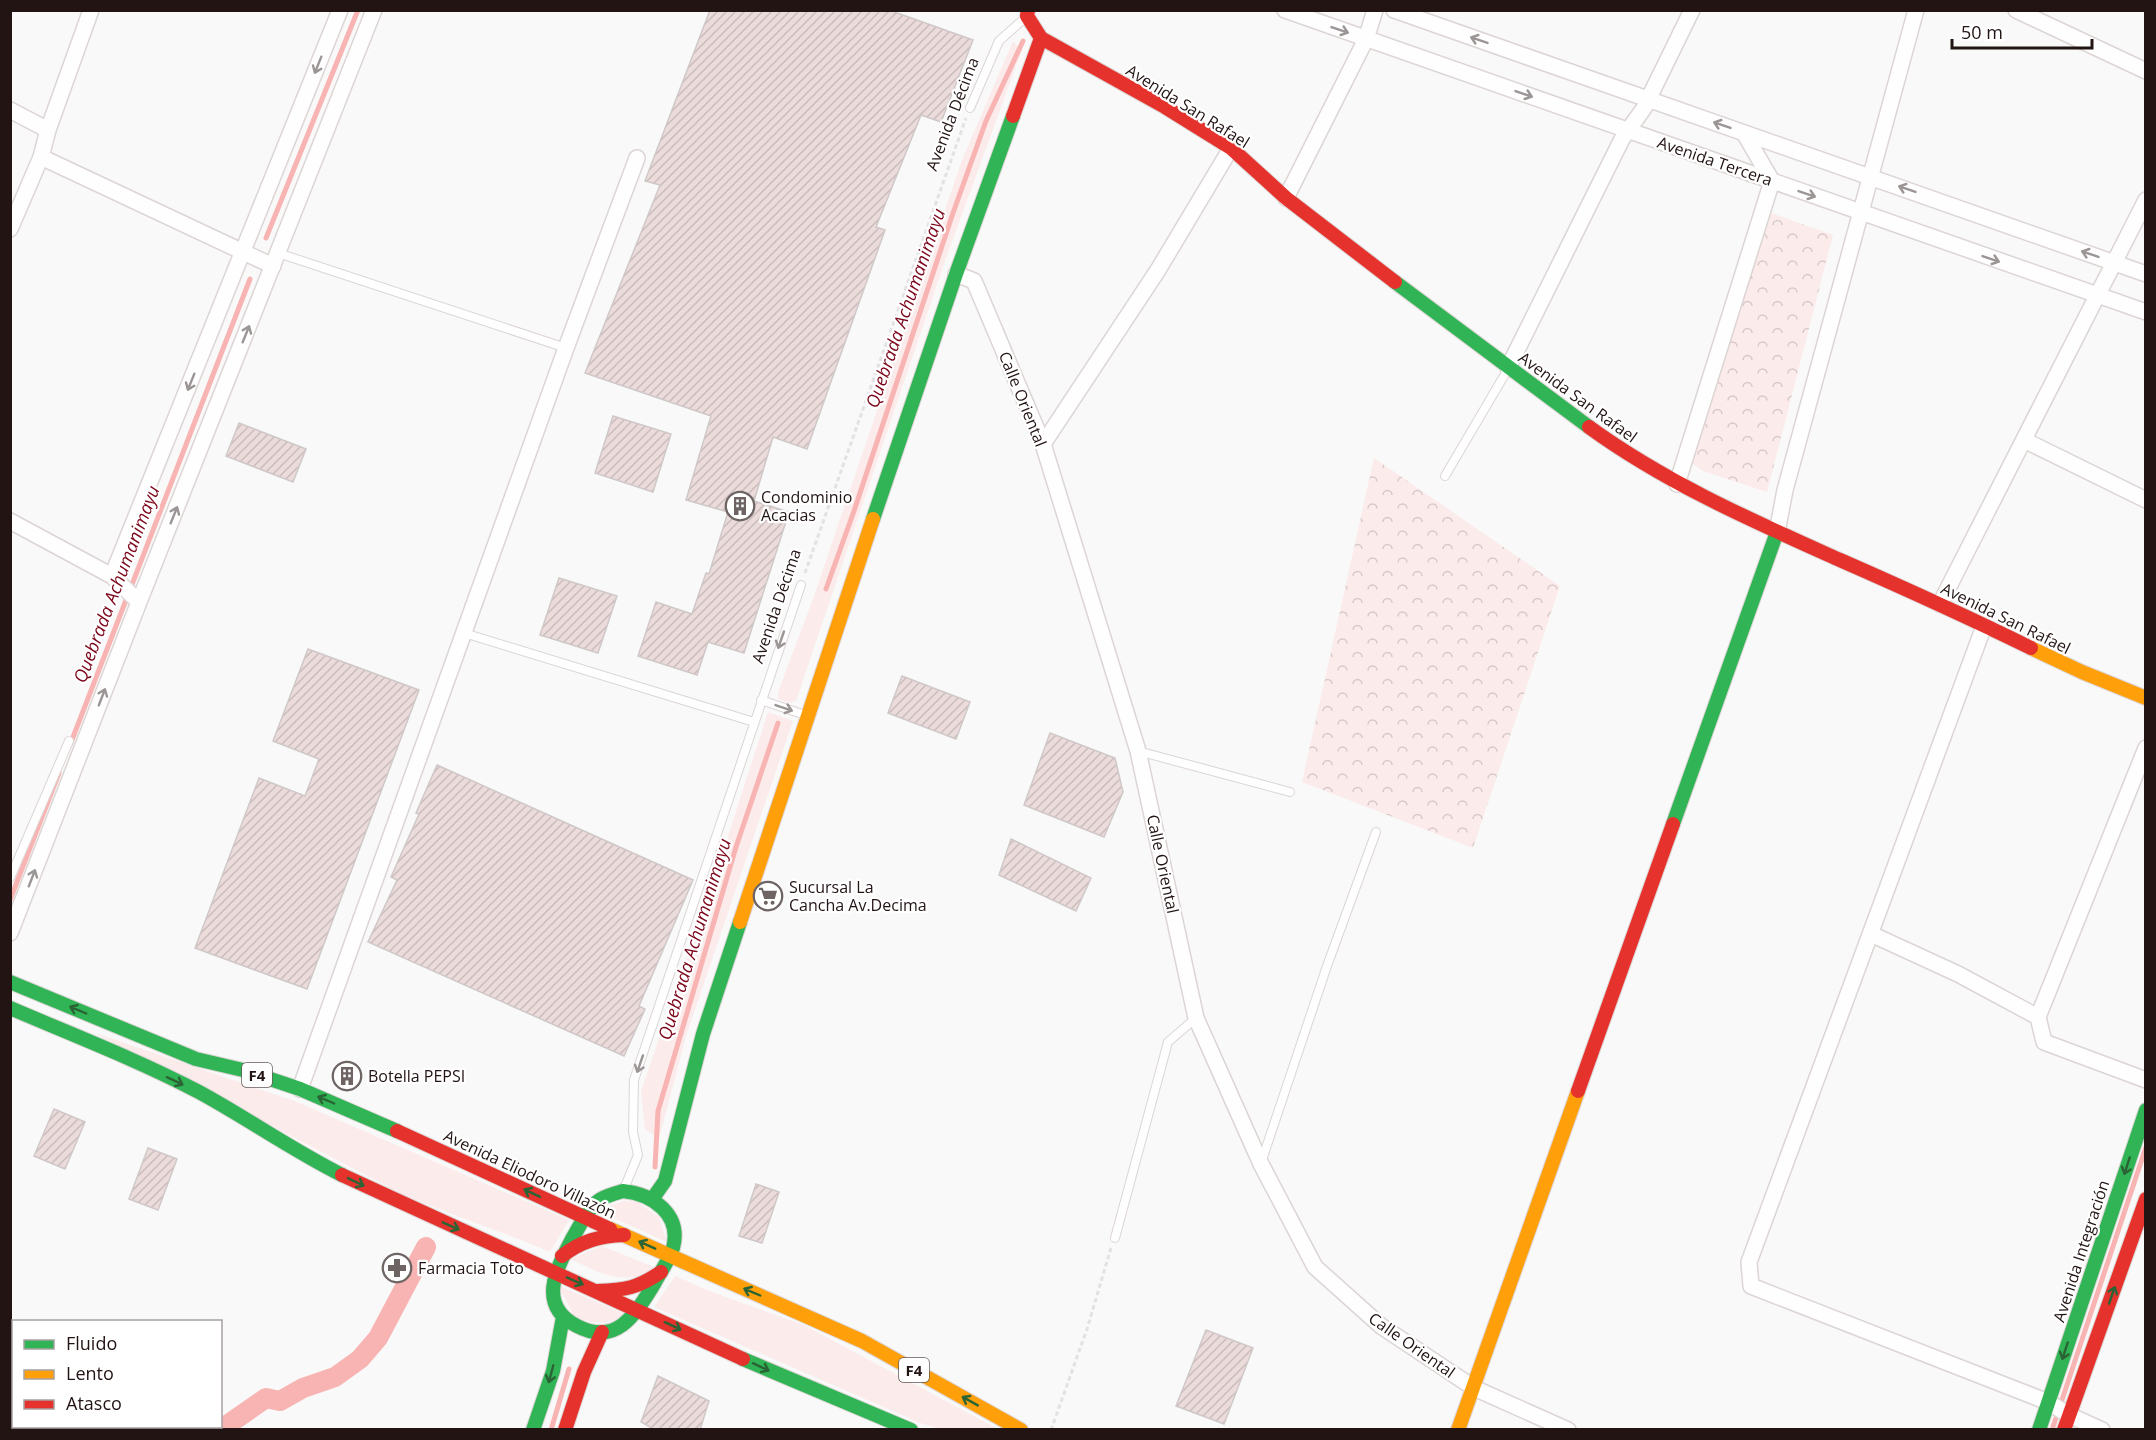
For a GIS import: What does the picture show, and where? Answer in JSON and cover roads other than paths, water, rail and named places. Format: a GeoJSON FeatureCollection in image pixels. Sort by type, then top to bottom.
{"type":"FeatureCollection","features":[{"type":"Feature","properties":{"kind":"main road","name":"Avenida Décima"},"geometry":{"type":"LineString","coordinates":[[1028,13],[1041,38]]}},
{"type":"Feature","properties":{"kind":"main road","name":"Avenida San Rafael"},"geometry":{"type":"LineString","coordinates":[[1041,38],[1165,107],[1231,148],[1286,198],[1508,368],[1608,441],[1677,484],[1777,532],[1940,604],[2082,672],[2145,698]]}},
{"type":"Feature","properties":{"kind":"main road"},"geometry":{"type":"LineString","coordinates":[[653,1198],[665,1181],[703,1034],[807,716],[956,274],[1041,38]]}},
{"type":"Feature","properties":{"kind":"main road"},"geometry":{"type":"LineString","coordinates":[[1458,1430],[1777,532]]}},
{"type":"Feature","properties":{"kind":"main road","name":"Avenida Eliodoro Villazón"},"geometry":{"type":"LineString","coordinates":[[10,982],[196,1059],[243,1070],[300,1089],[380,1123],[862,1341],[1021,1430]]}},
{"type":"Feature","properties":{"kind":"main road"},"geometry":{"type":"LineString","coordinates":[[10,1008],[122,1056],[224,1105],[314,1161],[398,1203],[554,1271],[800,1385],[911,1430]]}},
{"type":"Feature","properties":{"kind":"main road","name":"Avenida Integración"},"geometry":{"type":"LineString","coordinates":[[2038,1430],[2145,1110]]}},
{"type":"Feature","properties":{"kind":"main road"},"geometry":{"type":"LineString","coordinates":[[623,1191],[635,1191],[653,1198],[668,1214],[673,1228],[674,1242],[670,1256],[638,1310],[629,1321],[602,1332],[588,1331],[574,1326],[563,1317],[552,1295],[554,1271],[585,1217],[601,1199],[623,1191]]}},
{"type":"Feature","properties":{"kind":"main road"},"geometry":{"type":"LineString","coordinates":[[2067,1422],[2145,1199]]}},
{"type":"Feature","properties":{"kind":"main road"},"geometry":{"type":"LineString","coordinates":[[562,1256],[586,1240],[602,1236],[624,1235]]}},
{"type":"Feature","properties":{"kind":"main road"},"geometry":{"type":"LineString","coordinates":[[597,1291],[640,1287],[661,1272]]}},
{"type":"Feature","properties":{"kind":"main road"},"geometry":{"type":"LineString","coordinates":[[533,1430],[553,1371],[563,1317]]}},
{"type":"Feature","properties":{"kind":"main road"},"geometry":{"type":"LineString","coordinates":[[565,1430],[584,1372],[602,1332]]}},
{"type":"Feature","properties":{"kind":"street"},"geometry":{"type":"LineString","coordinates":[[10,229],[40,157],[92,10]]}},
{"type":"Feature","properties":{"kind":"street"},"geometry":{"type":"LineString","coordinates":[[117,581],[243,253],[340,10]]}},
{"type":"Feature","properties":{"kind":"street"},"geometry":{"type":"LineString","coordinates":[[10,933],[137,601],[276,260],[374,10]]}},
{"type":"Feature","properties":{"kind":"street","name":"Avenida Tercera"},"geometry":{"type":"LineString","coordinates":[[1285,10],[2145,312]]}},
{"type":"Feature","properties":{"kind":"street"},"geometry":{"type":"LineString","coordinates":[[1286,198],[1366,39],[1375,10]]}},
{"type":"Feature","properties":{"kind":"street"},"geometry":{"type":"LineString","coordinates":[[1394,10],[2145,274]]}},
{"type":"Feature","properties":{"kind":"street"},"geometry":{"type":"LineString","coordinates":[[1508,368],[1616,150],[1648,100],[1692,10]]}},
{"type":"Feature","properties":{"kind":"street"},"geometry":{"type":"LineString","coordinates":[[1777,532],[1785,490],[1916,10]]}},
{"type":"Feature","properties":{"kind":"street"},"geometry":{"type":"LineString","coordinates":[[2016,10],[2145,71]]}},
{"type":"Feature","properties":{"kind":"street"},"geometry":{"type":"LineString","coordinates":[[10,110],[48,130]]}},
{"type":"Feature","properties":{"kind":"street"},"geometry":{"type":"LineString","coordinates":[[1677,484],[1772,181],[1744,133]]}},
{"type":"Feature","properties":{"kind":"street"},"geometry":{"type":"LineString","coordinates":[[1043,444],[1158,270],[1231,148]]}},
{"type":"Feature","properties":{"kind":"street"},"geometry":{"type":"LineString","coordinates":[[40,157],[243,253],[276,260]]}},
{"type":"Feature","properties":{"kind":"street"},"geometry":{"type":"LineString","coordinates":[[300,1089],[566,348],[637,159]]}},
{"type":"Feature","properties":{"kind":"street"},"geometry":{"type":"LineString","coordinates":[[1940,604],[2145,200]]}},
{"type":"Feature","properties":{"kind":"street","name":"Calle Oriental"},"geometry":{"type":"LineString","coordinates":[[956,274],[974,281],[1043,444],[1138,751],[1196,1018],[1261,1164],[1315,1267],[1382,1326],[1474,1388],[1568,1430]]}},
{"type":"Feature","properties":{"kind":"street"},"geometry":{"type":"LineString","coordinates":[[2024,440],[2145,500]]}},
{"type":"Feature","properties":{"kind":"street"},"geometry":{"type":"LineString","coordinates":[[10,521],[117,581],[137,601]]}},
{"type":"Feature","properties":{"kind":"street"},"geometry":{"type":"LineString","coordinates":[[1984,626],[1749,1262],[1751,1286],[2048,1402],[2067,1422],[2102,1430]]}},
{"type":"Feature","properties":{"kind":"street"},"geometry":{"type":"LineString","coordinates":[[2145,748],[2038,1017],[2044,1042],[2145,1080]]}},
{"type":"Feature","properties":{"kind":"street"},"geometry":{"type":"LineString","coordinates":[[1871,934],[1958,974],[2038,1017]]}},
{"type":"Feature","properties":{"kind":"lane","name":"Avenida Décima"},"geometry":{"type":"LineString","coordinates":[[970,108],[999,41],[1028,13]]}},
{"type":"Feature","properties":{"kind":"lane"},"geometry":{"type":"LineString","coordinates":[[276,260],[566,348]]}},
{"type":"Feature","properties":{"kind":"lane"},"geometry":{"type":"LineString","coordinates":[[1445,476],[1508,368]]}},
{"type":"Feature","properties":{"kind":"lane","name":"Avenida Décima"},"geometry":{"type":"LineString","coordinates":[[623,1191],[638,1155],[633,1132],[634,1080],[801,585]]}},
{"type":"Feature","properties":{"kind":"lane"},"geometry":{"type":"LineString","coordinates":[[464,633],[754,722]]}},
{"type":"Feature","properties":{"kind":"lane"},"geometry":{"type":"LineString","coordinates":[[761,700],[807,716]]}},
{"type":"Feature","properties":{"kind":"lane"},"geometry":{"type":"LineString","coordinates":[[10,878],[69,741]]}},
{"type":"Feature","properties":{"kind":"lane"},"geometry":{"type":"LineString","coordinates":[[1138,751],[1290,792]]}},
{"type":"Feature","properties":{"kind":"lane"},"geometry":{"type":"LineString","coordinates":[[1261,1164],[1327,966],[1376,832]]}},
{"type":"Feature","properties":{"kind":"lane"},"geometry":{"type":"LineString","coordinates":[[1114,1238],[1168,1042],[1196,1018]]}},
{"type":"Feature","properties":{"kind":"waterway","name":"Quebrada Achumanimayu"},"geometry":{"type":"LineString","coordinates":[[266,238],[358,10]]}},
{"type":"Feature","properties":{"kind":"waterway","name":"Quebrada Achumanimayu"},"geometry":{"type":"LineString","coordinates":[[826,589],[986,121],[1023,41]]}},
{"type":"Feature","properties":{"kind":"waterway","name":"Quebrada Achumanimayu"},"geometry":{"type":"LineString","coordinates":[[70,745],[250,279]]}},
{"type":"Feature","properties":{"kind":"waterway","name":"Quebrada Achumanimayu"},"geometry":{"type":"LineString","coordinates":[[655,1167],[658,1111],[736,847],[778,723]]}},
{"type":"Feature","properties":{"kind":"waterway","name":"Quebrada Achumanimayu"},"geometry":{"type":"LineString","coordinates":[[10,900],[59,773]]}},
{"type":"Feature","properties":{"kind":"waterway"},"geometry":{"type":"LineString","coordinates":[[2052,1430],[2146,1147]]}},
{"type":"Feature","properties":{"kind":"waterway"},"geometry":{"type":"LineString","coordinates":[[220,1430],[266,1398],[280,1401],[303,1388],[335,1377],[360,1359],[378,1338],[426,1247]]}},
{"type":"Feature","properties":{"kind":"waterway","name":"Quebrada Achumanimayu"},"geometry":{"type":"LineString","coordinates":[[551,1430],[569,1369]]}},
{"type":"Feature","properties":{"kind":"place","name":"Condominio Acacias"},"geometry":{"type":"Point","coordinates":[740,506]}},
{"type":"Feature","properties":{"kind":"place","name":"Sucursal La Cancha Av.Decima"},"geometry":{"type":"Point","coordinates":[768,896]}},
{"type":"Feature","properties":{"kind":"place","name":"Botella PEPSI"},"geometry":{"type":"Point","coordinates":[347,1076]}},
{"type":"Feature","properties":{"kind":"place","name":"Farmacia Toto"},"geometry":{"type":"Point","coordinates":[397,1268]}}]}
